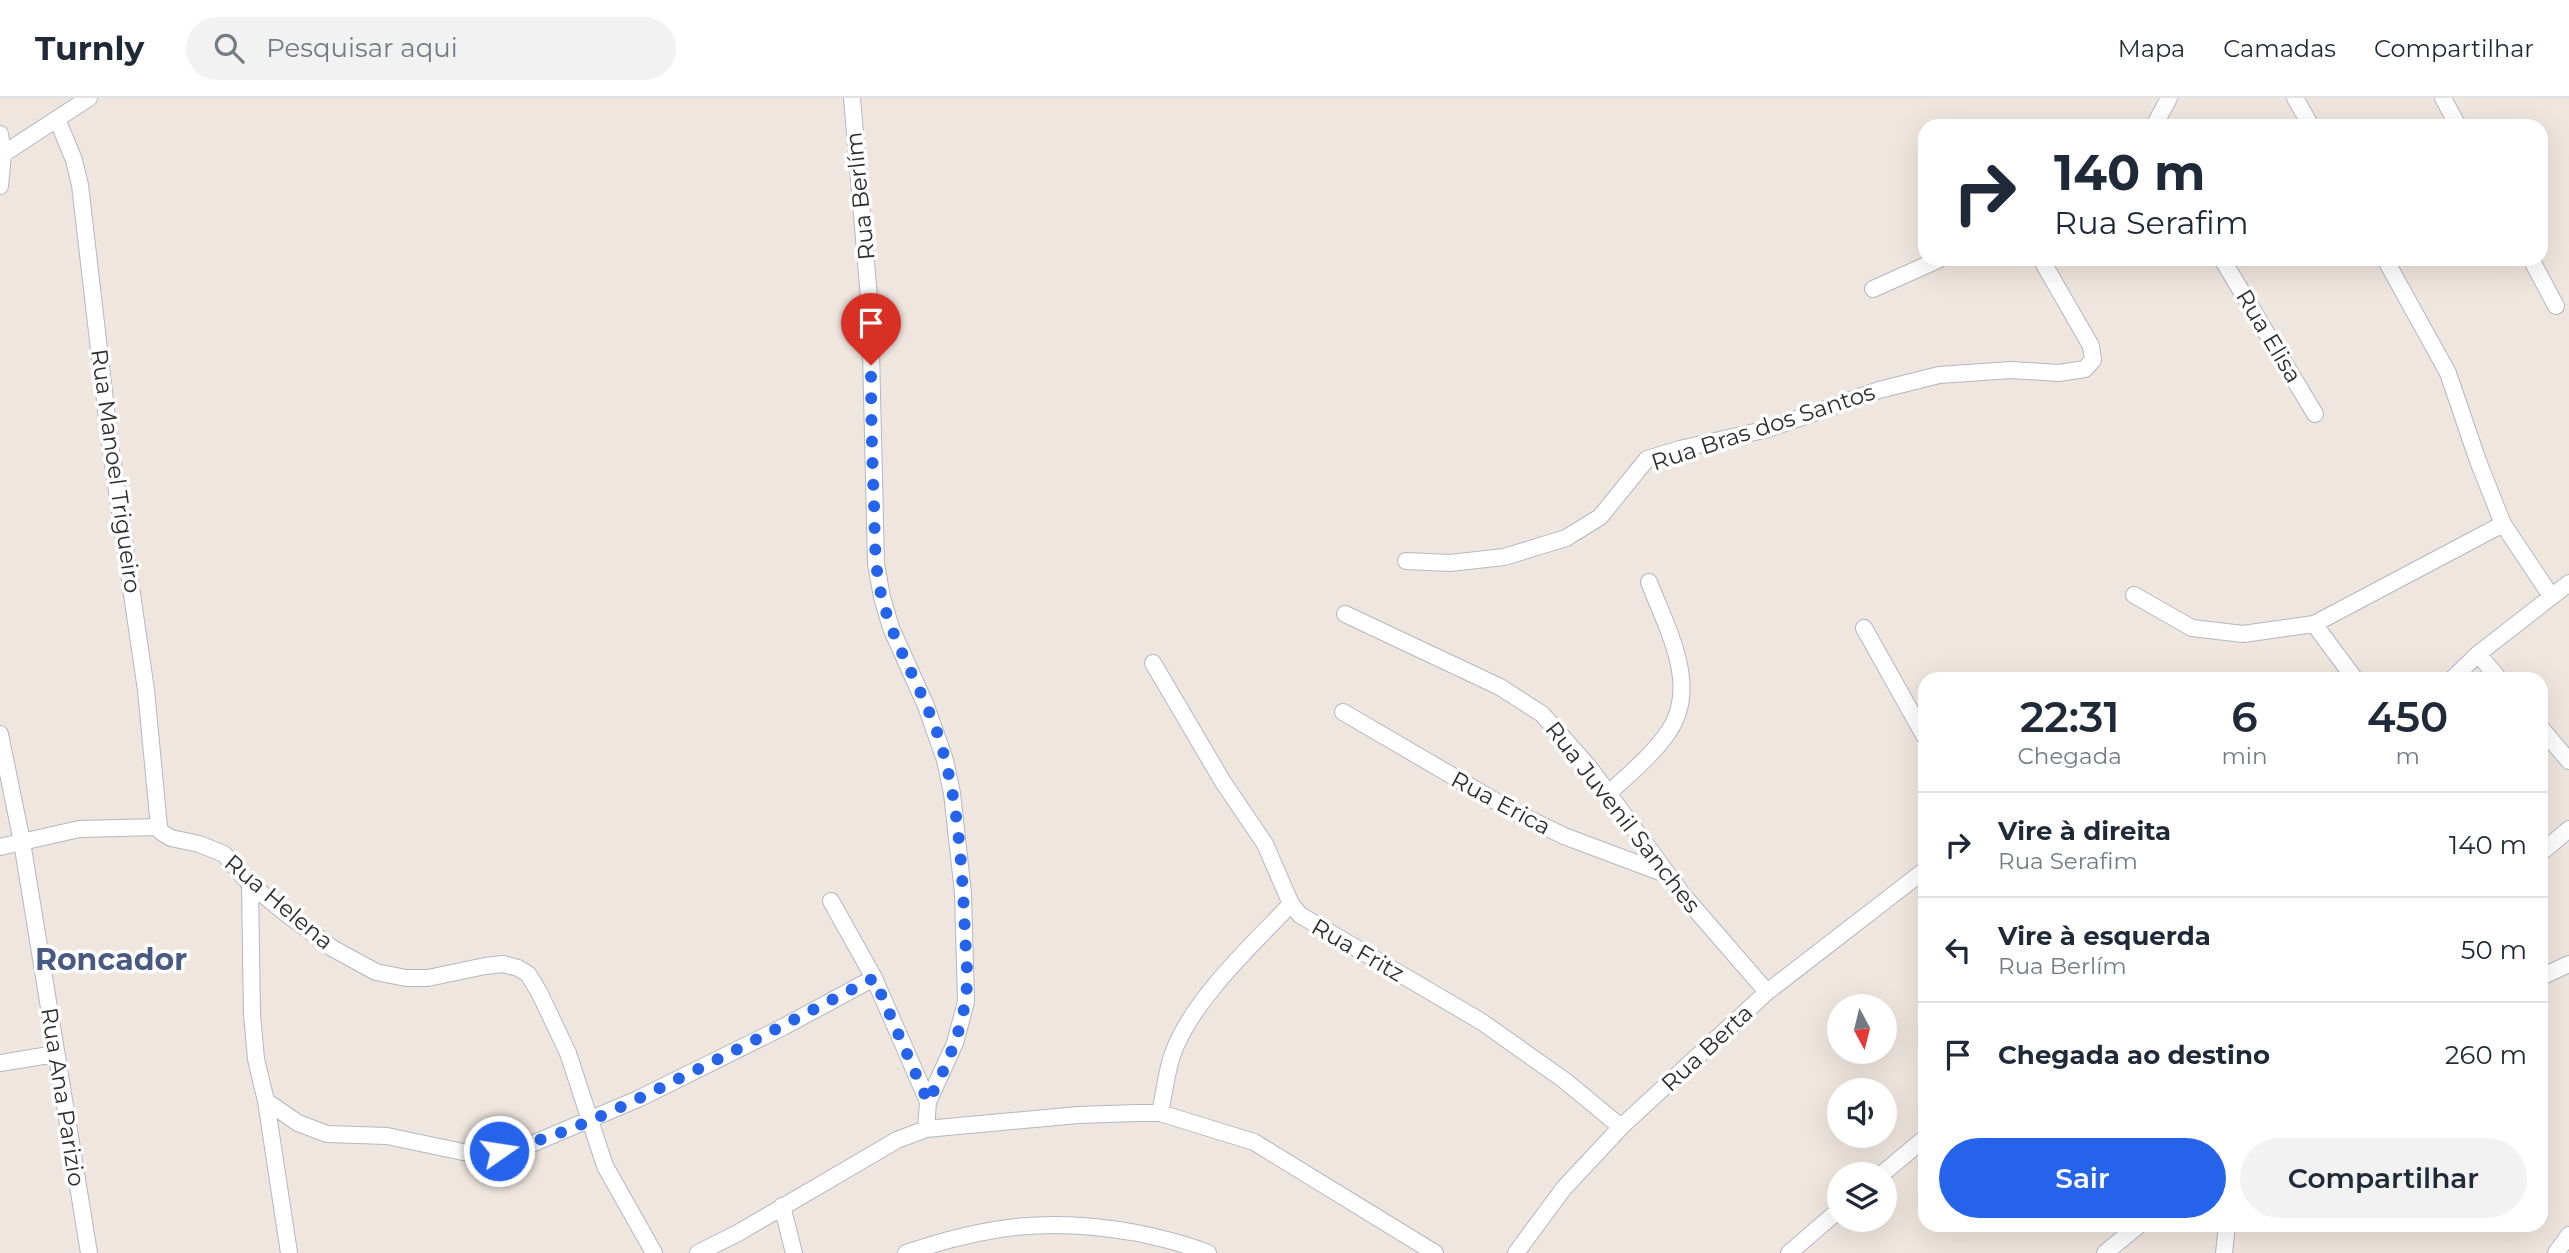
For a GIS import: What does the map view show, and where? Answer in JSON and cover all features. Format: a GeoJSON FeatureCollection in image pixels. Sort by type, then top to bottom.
{"type":"FeatureCollection","features":[{"type":"Feature","properties":{"kind":"street"},"geometry":{"type":"LineString","coordinates":[[3,154],[89,98]]}},
{"type":"Feature","properties":{"kind":"street"},"geometry":{"type":"LineString","coordinates":[[2158,119],[2169,98]]}},
{"type":"Feature","properties":{"kind":"street"},"geometry":{"type":"LineString","coordinates":[[2295,98],[2307,119]]}},
{"type":"Feature","properties":{"kind":"street"},"geometry":{"type":"LineString","coordinates":[[2443,98],[2454,119]]}},
{"type":"Feature","properties":{"kind":"street","name":"Rua Berlím"},"geometry":{"type":"LineString","coordinates":[[848,101],[870,309],[876,564],[891,628],[926,706],[945,760],[952,793],[963,893],[967,979],[965,1002],[955,1043],[928,1102]]}},
{"type":"Feature","properties":{"kind":"street","name":"Rua Manoel Trigueiro"},"geometry":{"type":"LineString","coordinates":[[57,119],[74,160],[80,185],[110,444],[146,690],[159,827]]}},
{"type":"Feature","properties":{"kind":"street"},"geometry":{"type":"LineString","coordinates":[[0,134],[3,154],[0,186]]}},
{"type":"Feature","properties":{"kind":"street"},"geometry":{"type":"LineString","coordinates":[[1873,289],[1924,266]]}},
{"type":"Feature","properties":{"kind":"street","name":"Rua Bras dos Santos"},"geometry":{"type":"LineString","coordinates":[[1406,561],[1450,563],[1504,557],[1566,538],[1600,517],[1647,459],[1768,429],[1879,390],[1939,376],[2011,370],[2059,373],[2085,369],[2093,360],[2091,346],[2045,266]]}},
{"type":"Feature","properties":{"kind":"street","name":"Rua Elisa"},"geometry":{"type":"LineString","coordinates":[[2226,266],[2315,414]]}},
{"type":"Feature","properties":{"kind":"street"},"geometry":{"type":"LineString","coordinates":[[2389,266],[2448,373],[2503,524],[2551,596]]}},
{"type":"Feature","properties":{"kind":"street"},"geometry":{"type":"LineString","coordinates":[[2535,266],[2556,306]]}},
{"type":"Feature","properties":{"kind":"street"},"geometry":{"type":"LineString","coordinates":[[2134,595],[2192,628],[2243,634],[2314,624],[2503,524]]}},
{"type":"Feature","properties":{"kind":"street"},"geometry":{"type":"LineString","coordinates":[[1609,793],[1661,742],[1675,720],[1680,706],[1679,660],[1649,582]]}},
{"type":"Feature","properties":{"kind":"street"},"geometry":{"type":"LineString","coordinates":[[2459,672],[2478,654],[2569,583]]}},
{"type":"Feature","properties":{"kind":"street","name":"Rua Juvenil Sanches"},"geometry":{"type":"LineString","coordinates":[[1345,614],[1500,687],[1531,705],[1569,743],[1668,875],[1767,992]]}},
{"type":"Feature","properties":{"kind":"street"},"geometry":{"type":"LineString","coordinates":[[2314,624],[2350,672]]}},
{"type":"Feature","properties":{"kind":"street"},"geometry":{"type":"LineString","coordinates":[[1864,628],[1918,724]]}},
{"type":"Feature","properties":{"kind":"street"},"geometry":{"type":"LineString","coordinates":[[2478,654],[2493,672]]}},
{"type":"Feature","properties":{"kind":"street","name":"Rua Fritz"},"geometry":{"type":"LineString","coordinates":[[1153,663],[1223,782],[1265,844],[1291,904],[1300,915],[1482,1022],[1564,1080],[1621,1127]]}},
{"type":"Feature","properties":{"kind":"street","name":"Rua Erica"},"geometry":{"type":"LineString","coordinates":[[1343,712],[1509,809],[1564,836],[1668,875]]}},
{"type":"Feature","properties":{"kind":"street","name":"Rua Ana Parizio"},"geometry":{"type":"LineString","coordinates":[[0,734],[22,842],[88,1252]]}},
{"type":"Feature","properties":{"kind":"street"},"geometry":{"type":"LineString","coordinates":[[2548,738],[2569,761]]}},
{"type":"Feature","properties":{"kind":"street","name":"Rua Helena"},"geometry":{"type":"LineString","coordinates":[[0,846],[79,829],[159,827],[161,832],[172,838],[199,844],[224,854],[250,884],[332,948],[376,972],[415,979],[503,964],[518,968],[528,974],[539,992],[568,1053],[590,1119]]}},
{"type":"Feature","properties":{"kind":"street"},"geometry":{"type":"LineString","coordinates":[[2548,847],[2569,830]]}},
{"type":"Feature","properties":{"kind":"street","name":"Rua Berta"},"geometry":{"type":"LineString","coordinates":[[1516,1253],[1564,1188],[1621,1127],[1767,992],[1918,875]]}},
{"type":"Feature","properties":{"kind":"street"},"geometry":{"type":"LineString","coordinates":[[250,884],[253,1028],[259,1080],[266,1101],[289,1253]]}},
{"type":"Feature","properties":{"kind":"street"},"geometry":{"type":"LineString","coordinates":[[831,901],[874,978],[928,1102],[926,1129]]}},
{"type":"Feature","properties":{"kind":"street"},"geometry":{"type":"LineString","coordinates":[[1160,1113],[1173,1054],[1189,1023],[1240,958],[1291,904]]}},
{"type":"Feature","properties":{"kind":"street"},"geometry":{"type":"LineString","coordinates":[[2548,974],[2569,964]]}},
{"type":"Feature","properties":{"kind":"street"},"geometry":{"type":"LineString","coordinates":[[266,1101],[298,1123],[327,1134],[387,1136],[463,1152],[499,1151],[534,1143],[638,1099],[874,978]]}},
{"type":"Feature","properties":{"kind":"street"},"geometry":{"type":"LineString","coordinates":[[0,1063],[55,1054]]}},
{"type":"Feature","properties":{"kind":"street"},"geometry":{"type":"LineString","coordinates":[[698,1253],[897,1140],[926,1129],[1078,1115],[1160,1113],[1254,1142],[1435,1253]]}},
{"type":"Feature","properties":{"kind":"street"},"geometry":{"type":"LineString","coordinates":[[590,1119],[605,1166],[654,1253]]}},
{"type":"Feature","properties":{"kind":"street"},"geometry":{"type":"LineString","coordinates":[[1896,1162],[1918,1144]]}},
{"type":"Feature","properties":{"kind":"street"},"geometry":{"type":"LineString","coordinates":[[782,1206],[794,1253]]}},
{"type":"Feature","properties":{"kind":"street"},"geometry":{"type":"LineString","coordinates":[[1789,1253],[1827,1220]]}},
{"type":"Feature","properties":{"kind":"street"},"geometry":{"type":"LineString","coordinates":[[906,1253],[939,1247],[1004,1227],[1044,1224],[1094,1225],[1157,1238],[1209,1253]]}},
{"type":"Feature","properties":{"kind":"street"},"geometry":{"type":"LineString","coordinates":[[2105,1253],[2130,1232]]}},
{"type":"Feature","properties":{"kind":"street"},"geometry":{"type":"LineString","coordinates":[[2224,1253],[2226,1232]]}},
{"type":"Feature","properties":{"kind":"street"},"geometry":{"type":"LineString","coordinates":[[2556,1253],[2569,1235]]}},
{"type":"Feature","properties":{"kind":"district","name":"Roncador"},"geometry":{"type":"Point","coordinates":[111,960]}},
{"type":"Feature","properties":{"kind":"route"},"geometry":{"type":"LineString","coordinates":[[499,1151],[534,1143],[638,1099],[874,978],[928,1102],[941,1076],[955,1043],[965,1002],[967,979],[957,831],[952,793],[937,735],[915,678],[891,628],[882,597],[876,564],[871,365]]}}]}
